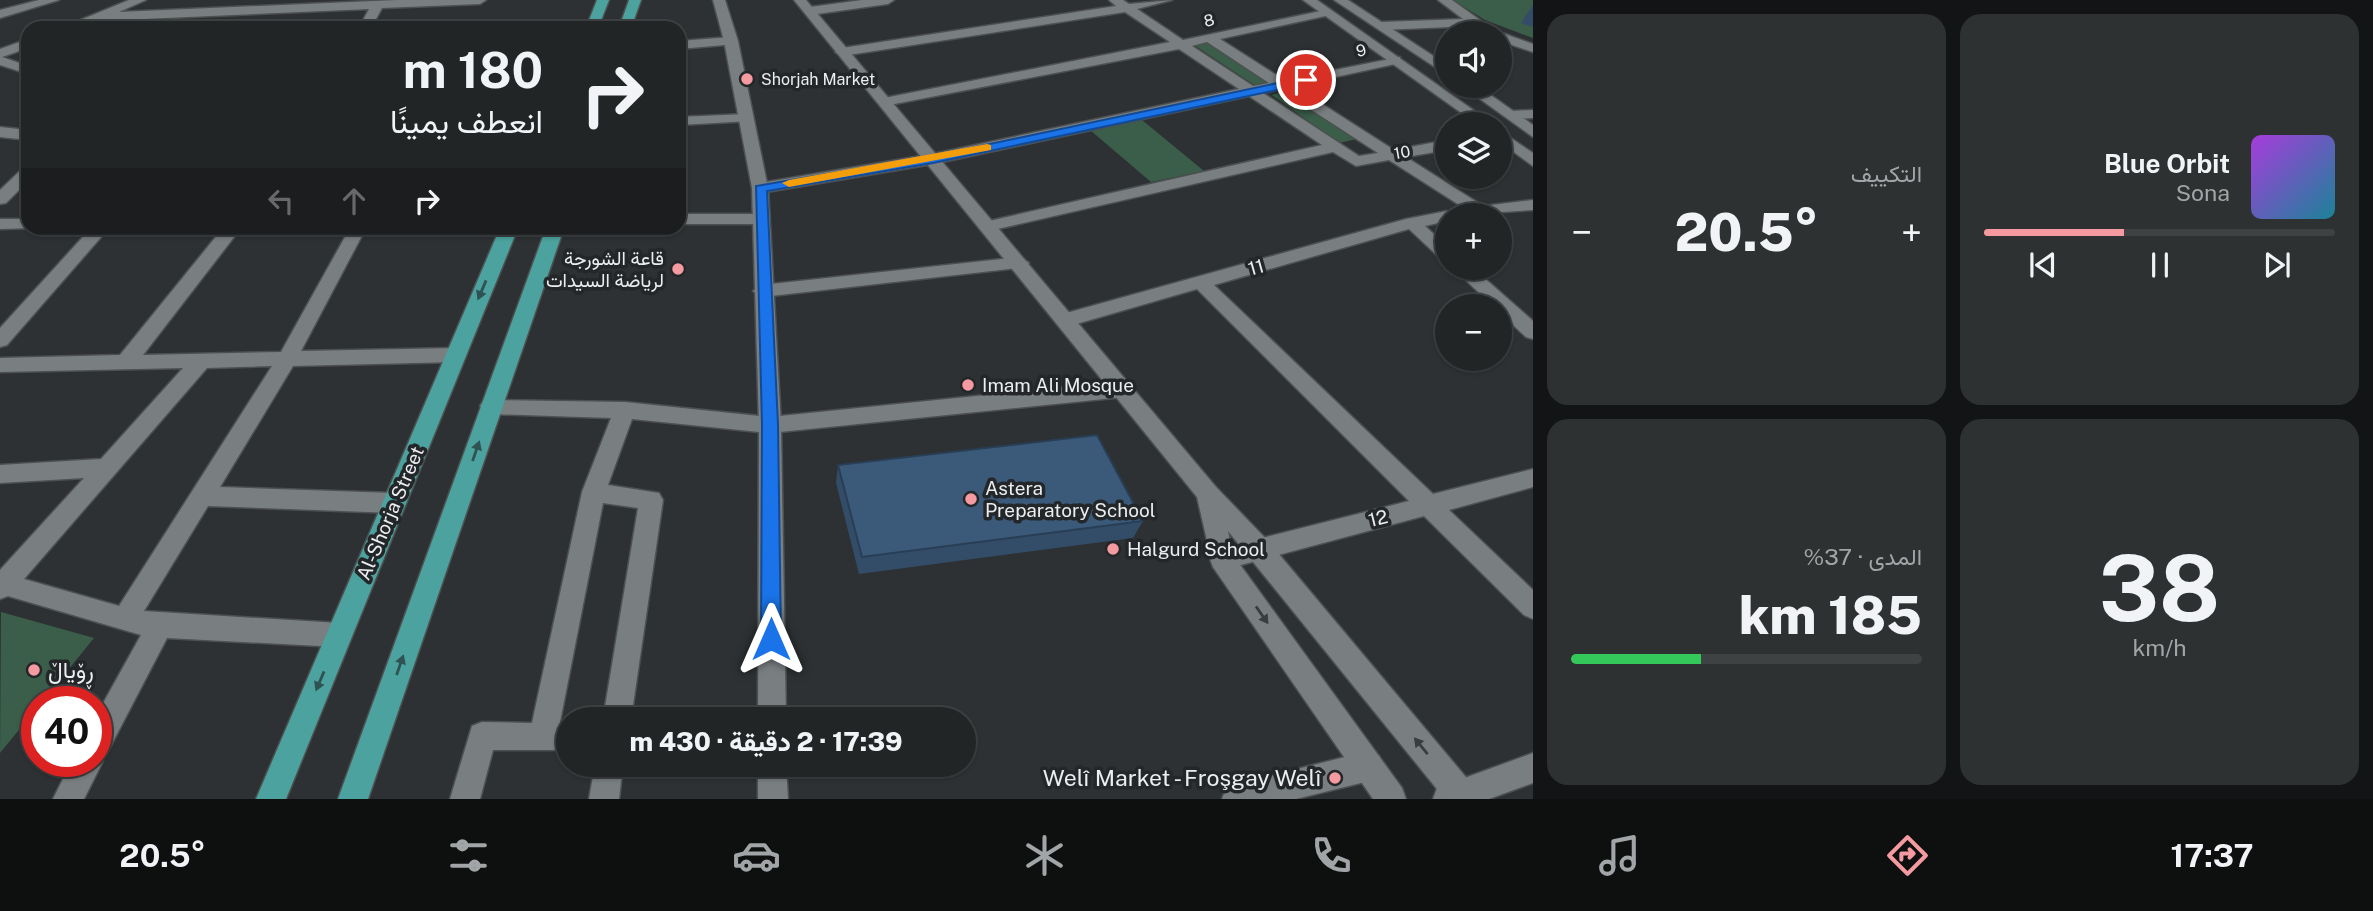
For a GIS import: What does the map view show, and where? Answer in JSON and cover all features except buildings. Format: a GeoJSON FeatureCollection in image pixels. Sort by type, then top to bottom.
{"type":"FeatureCollection","features":[{"type":"Feature","properties":{"kind":"main road"},"geometry":{"type":"LineString","coordinates":[[595,21],[603,0]]}},
{"type":"Feature","properties":{"kind":"main road"},"geometry":{"type":"LineString","coordinates":[[628,21],[635,0]]}},
{"type":"Feature","properties":{"kind":"main road","name":"Al-Shorja Street"},"geometry":{"type":"LineString","coordinates":[[271,799],[506,235]]}},
{"type":"Feature","properties":{"kind":"main road"},"geometry":{"type":"LineString","coordinates":[[353,799],[552,235]]}},
{"type":"Feature","properties":{"kind":"street"},"geometry":{"type":"LineString","coordinates":[[0,14],[53,0]]}},
{"type":"Feature","properties":{"kind":"street"},"geometry":{"type":"LineString","coordinates":[[107,0],[119,8]]}},
{"type":"Feature","properties":{"kind":"street"},"geometry":{"type":"LineString","coordinates":[[85,21],[140,0]]}},
{"type":"Feature","properties":{"kind":"street"},"geometry":{"type":"LineString","coordinates":[[207,21],[230,0]]}},
{"type":"Feature","properties":{"kind":"street"},"geometry":{"type":"LineString","coordinates":[[95,17],[480,0]]}},
{"type":"Feature","properties":{"kind":"street"},"geometry":{"type":"LineString","coordinates":[[719,0],[731,41],[760,188],[762,291],[770,425],[772,707]]}},
{"type":"Feature","properties":{"kind":"street"},"geometry":{"type":"LineString","coordinates":[[805,6],[888,0]]}},
{"type":"Feature","properties":{"kind":"street"},"geometry":{"type":"LineString","coordinates":[[1084,0],[1102,13]]}},
{"type":"Feature","properties":{"kind":"street"},"geometry":{"type":"LineString","coordinates":[[842,52],[1102,13],[1121,4],[1166,0]]}},
{"type":"Feature","properties":{"kind":"street"},"geometry":{"type":"LineString","coordinates":[[1309,0],[1469,112]]}},
{"type":"Feature","properties":{"kind":"street"},"geometry":{"type":"LineString","coordinates":[[1340,0],[1435,63]]}},
{"type":"Feature","properties":{"kind":"street"},"geometry":{"type":"LineString","coordinates":[[1444,0],[1468,21]]}},
{"type":"Feature","properties":{"kind":"street"},"geometry":{"type":"LineString","coordinates":[[1121,4],[1336,147]]}},
{"type":"Feature","properties":{"kind":"street"},"geometry":{"type":"LineString","coordinates":[[369,21],[377,5]]}},
{"type":"Feature","properties":{"kind":"street"},"geometry":{"type":"LineString","coordinates":[[805,6],[1209,494],[1259,548],[1458,797],[1533,768]]}},
{"type":"Feature","properties":{"kind":"street","name":"8"},"geometry":{"type":"LineString","coordinates":[[884,102],[1182,44],[1326,12]]}},
{"type":"Feature","properties":{"kind":"street"},"geometry":{"type":"LineString","coordinates":[[1381,26],[1435,24]]}},
{"type":"Feature","properties":{"kind":"street"},"geometry":{"type":"LineString","coordinates":[[1209,38],[1388,155],[1467,203]]}},
{"type":"Feature","properties":{"kind":"street"},"geometry":{"type":"LineString","coordinates":[[686,44],[731,41]]}},
{"type":"Feature","properties":{"kind":"street"},"geometry":{"type":"LineString","coordinates":[[1512,41],[1533,48]]}},
{"type":"Feature","properties":{"kind":"street"},"geometry":{"type":"LineString","coordinates":[[0,54],[21,46]]}},
{"type":"Feature","properties":{"kind":"street","name":"9"},"geometry":{"type":"LineString","coordinates":[[760,188],[933,159],[1395,60]]}},
{"type":"Feature","properties":{"kind":"street"},"geometry":{"type":"LineString","coordinates":[[0,61],[21,68]]}},
{"type":"Feature","properties":{"kind":"street"},"geometry":{"type":"LineString","coordinates":[[1486,98],[1506,112]]}},
{"type":"Feature","properties":{"kind":"street"},"geometry":{"type":"LineString","coordinates":[[1512,115],[1533,114]]}},
{"type":"Feature","properties":{"kind":"street"},"geometry":{"type":"LineString","coordinates":[[1512,116],[1533,132]]}},
{"type":"Feature","properties":{"kind":"street"},"geometry":{"type":"LineString","coordinates":[[686,121],[747,118]]}},
{"type":"Feature","properties":{"kind":"street"},"geometry":{"type":"LineString","coordinates":[[0,132],[21,134]]}},
{"type":"Feature","properties":{"kind":"street"},"geometry":{"type":"LineString","coordinates":[[1512,144],[1533,161]]}},
{"type":"Feature","properties":{"kind":"street"},"geometry":{"type":"LineString","coordinates":[[989,226],[1336,147]]}},
{"type":"Feature","properties":{"kind":"street","name":"10"},"geometry":{"type":"LineString","coordinates":[[1336,147],[1356,161],[1435,147]]}},
{"type":"Feature","properties":{"kind":"street"},"geometry":{"type":"LineString","coordinates":[[0,199],[21,179]]}},
{"type":"Feature","properties":{"kind":"street"},"geometry":{"type":"LineString","coordinates":[[1512,207],[1533,205]]}},
{"type":"Feature","properties":{"kind":"street","name":"11"},"geometry":{"type":"LineString","coordinates":[[1066,320],[1435,218]]}},
{"type":"Feature","properties":{"kind":"street"},"geometry":{"type":"LineString","coordinates":[[686,219],[761,219]]}},
{"type":"Feature","properties":{"kind":"street"},"geometry":{"type":"LineString","coordinates":[[1412,223],[1435,244]]}},
{"type":"Feature","properties":{"kind":"street"},"geometry":{"type":"LineString","coordinates":[[0,224],[21,224]]}},
{"type":"Feature","properties":{"kind":"street"},"geometry":{"type":"LineString","coordinates":[[0,340],[94,235]]}},
{"type":"Feature","properties":{"kind":"street"},"geometry":{"type":"LineString","coordinates":[[127,362],[227,235]]}},
{"type":"Feature","properties":{"kind":"street"},"geometry":{"type":"LineString","coordinates":[[125,620],[287,359],[354,235]]}},
{"type":"Feature","properties":{"kind":"street"},"geometry":{"type":"LineString","coordinates":[[762,291],[1020,263]]}},
{"type":"Feature","properties":{"kind":"street"},"geometry":{"type":"LineString","coordinates":[[1475,280],[1533,332]]}},
{"type":"Feature","properties":{"kind":"street"},"geometry":{"type":"LineString","coordinates":[[1201,283],[1533,607]]}},
{"type":"Feature","properties":{"kind":"street"},"geometry":{"type":"LineString","coordinates":[[0,365],[456,355]]}},
{"type":"Feature","properties":{"kind":"street"},"geometry":{"type":"LineString","coordinates":[[201,360],[110,467],[1,585],[125,620],[160,626],[339,635]]}},
{"type":"Feature","properties":{"kind":"street"},"geometry":{"type":"LineString","coordinates":[[491,406],[625,410],[770,425],[1124,389]]}},
{"type":"Feature","properties":{"kind":"street"},"geometry":{"type":"LineString","coordinates":[[561,707],[594,492],[625,410]]}},
{"type":"Feature","properties":{"kind":"street"},"geometry":{"type":"LineString","coordinates":[[0,474],[110,467]]}},
{"type":"Feature","properties":{"kind":"street","name":"12"},"geometry":{"type":"LineString","coordinates":[[1222,559],[1533,478]]}},
{"type":"Feature","properties":{"kind":"street"},"geometry":{"type":"LineString","coordinates":[[594,492],[651,500],[619,707]]}},
{"type":"Feature","properties":{"kind":"street"},"geometry":{"type":"LineString","coordinates":[[1209,494],[1222,559],[1391,799]]}},
{"type":"Feature","properties":{"kind":"street"},"geometry":{"type":"LineString","coordinates":[[203,496],[394,503]]}},
{"type":"Feature","properties":{"kind":"street"},"geometry":{"type":"LineString","coordinates":[[112,715],[160,626]]}},
{"type":"Feature","properties":{"kind":"street"},"geometry":{"type":"LineString","coordinates":[[465,799],[482,736],[556,737]]}},
{"type":"Feature","properties":{"kind":"street"},"geometry":{"type":"LineString","coordinates":[[1237,799],[1368,766]]}},
{"type":"Feature","properties":{"kind":"street"},"geometry":{"type":"LineString","coordinates":[[68,799],[80,777]]}},
{"type":"Feature","properties":{"kind":"street"},"geometry":{"type":"LineString","coordinates":[[604,799],[608,777]]}},
{"type":"Feature","properties":{"kind":"street"},"geometry":{"type":"LineString","coordinates":[[772,777],[773,799]]}},
{"type":"Feature","properties":{"kind":"green space"},"geometry":{"type":"Polygon","coordinates":[[[1453,0],[1533,0],[1533,38],[1512,30],[1512,21],[1485,20],[1453,0]]]}},
{"type":"Feature","properties":{"kind":"green space"},"geometry":{"type":"Polygon","coordinates":[[[1208,42],[1273,83],[1256,86],[1194,45],[1208,42]]]}},
{"type":"Feature","properties":{"kind":"green space"},"geometry":{"type":"Polygon","coordinates":[[[1286,91],[1357,139],[1339,143],[1272,95],[1286,91]]]}},
{"type":"Feature","properties":{"kind":"green space"},"geometry":{"type":"Polygon","coordinates":[[[1142,120],[1204,171],[1151,182],[1090,130],[1142,120]]]}},
{"type":"Feature","properties":{"kind":"green space","name":"ڕۆیاڵ"},"geometry":{"type":"Polygon","coordinates":[[[1,612],[94,638],[55,686],[21,686],[21,727],[0,753],[1,612]]]}},
{"type":"Feature","properties":{"kind":"slow traffic"},"geometry":{"type":"LineString","coordinates":[[789,183],[987,148]]}},
{"type":"Feature","properties":{"kind":"place","name":"Shorjah Market"},"geometry":{"type":"Point","coordinates":[747,79]}},
{"type":"Feature","properties":{"kind":"place","name":"قاعة الشورجة لرياضة السيدات"},"geometry":{"type":"Point","coordinates":[678,269]}},
{"type":"Feature","properties":{"kind":"place","name":"Imam Ali Mosque"},"geometry":{"type":"Point","coordinates":[968,385]}},
{"type":"Feature","properties":{"kind":"place","name":"Astera Preparatory School"},"geometry":{"type":"Point","coordinates":[971,499]}},
{"type":"Feature","properties":{"kind":"place","name":"Halgurd School"},"geometry":{"type":"Point","coordinates":[1113,549]}},
{"type":"Feature","properties":{"kind":"place","name":"ڕۆیاڵ"},"geometry":{"type":"Point","coordinates":[34,670]}},
{"type":"Feature","properties":{"kind":"place","name":"Welî Market - Froşgay Welî"},"geometry":{"type":"Point","coordinates":[1335,778]}},
{"type":"Feature","properties":{"kind":"route"},"geometry":{"type":"LineString","coordinates":[[771,639],[770,425],[762,291],[760,188],[933,159],[1306,80]]}}]}
